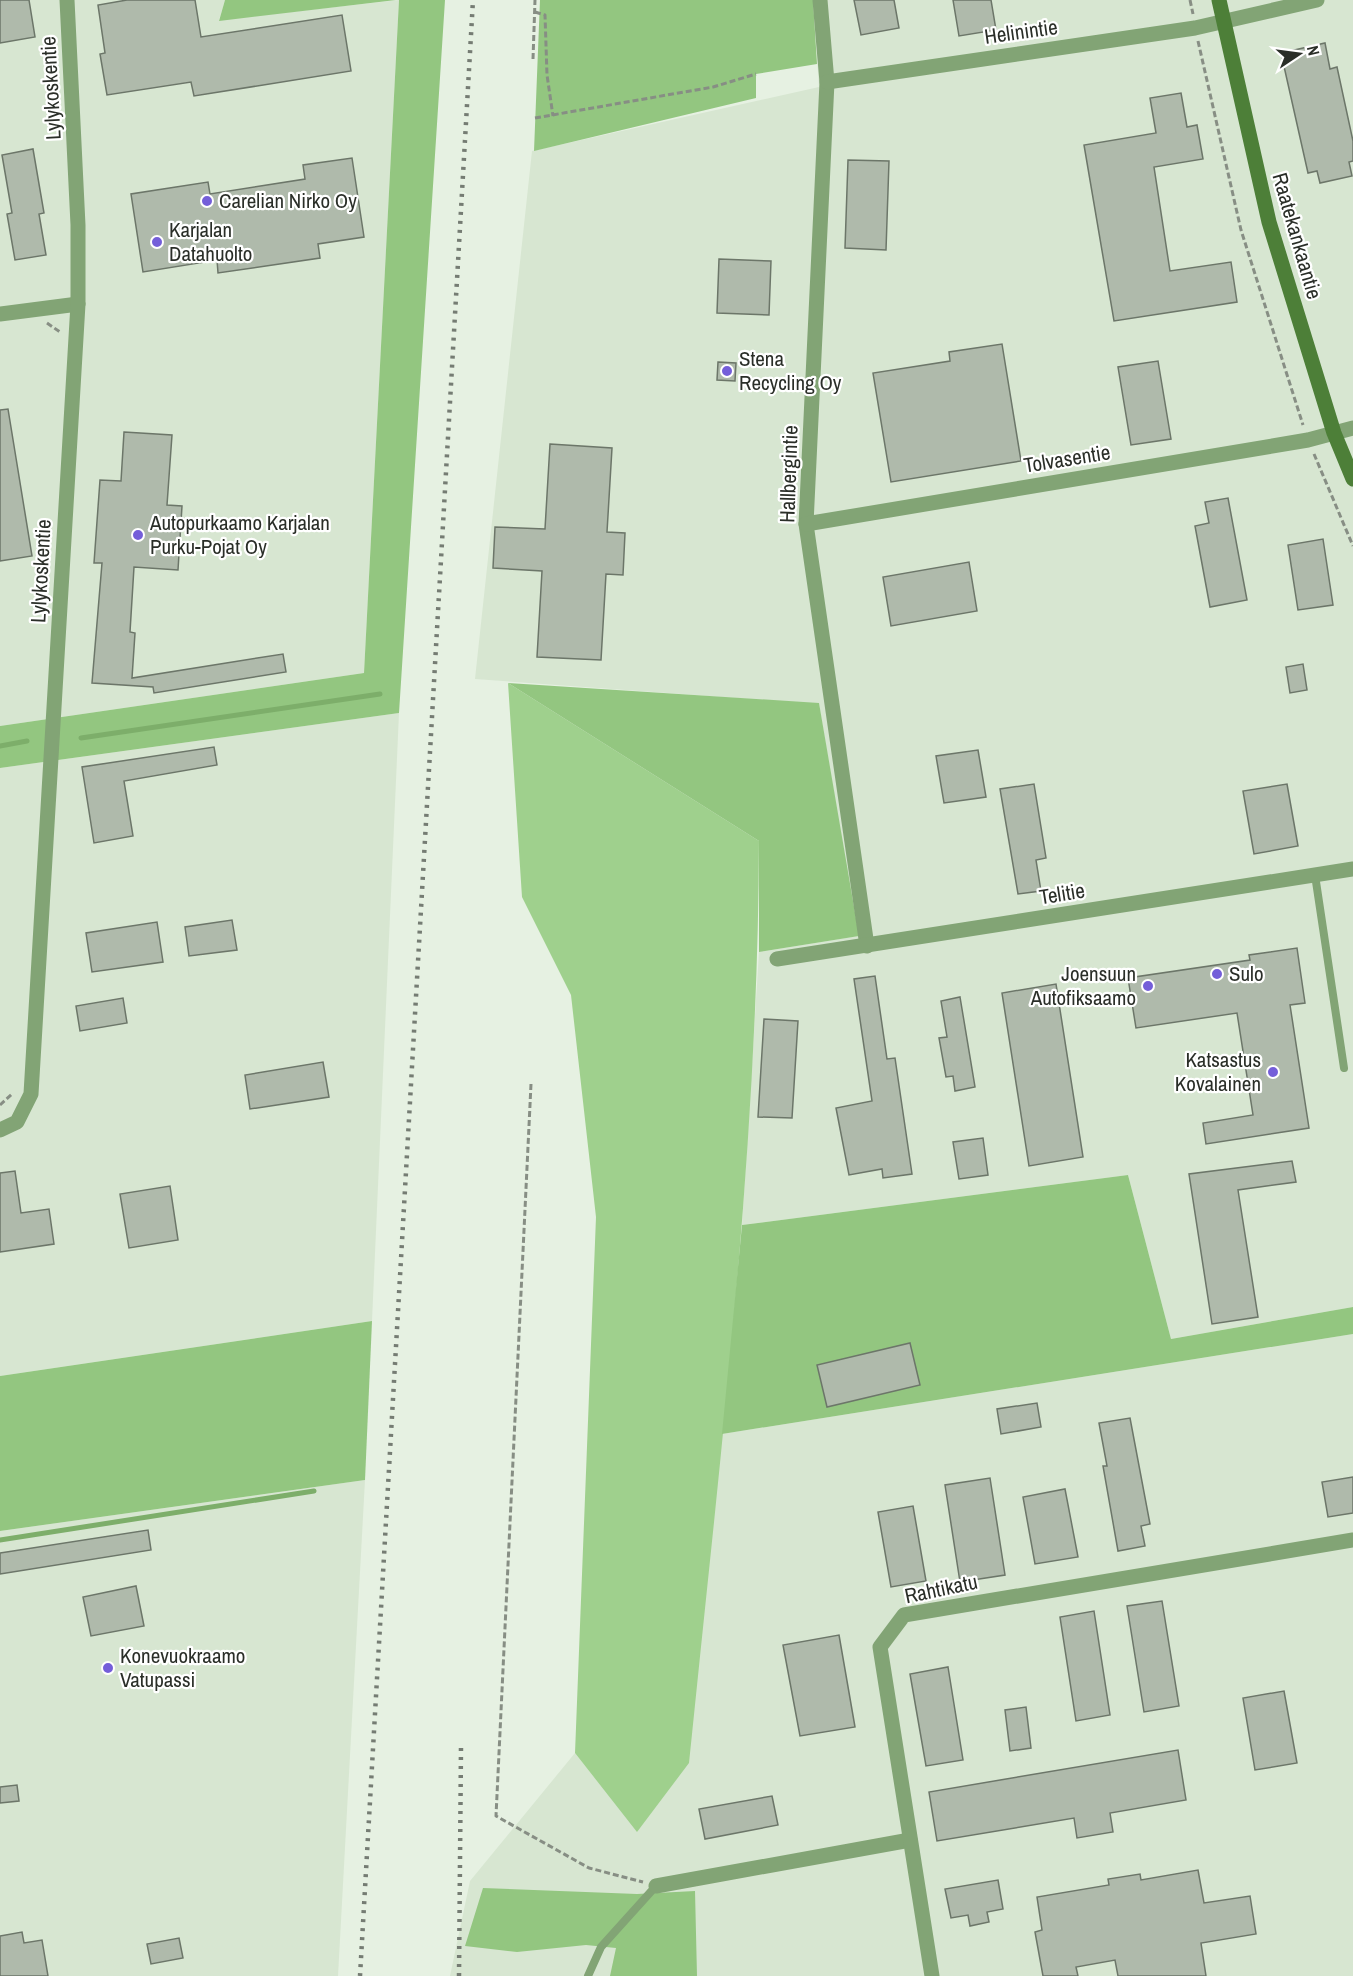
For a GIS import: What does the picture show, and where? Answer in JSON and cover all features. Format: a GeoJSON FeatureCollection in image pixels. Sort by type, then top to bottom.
{"type":"FeatureCollection","features":[{"type":"Feature","properties":{"kind":"main road","name":"Raatekankaantie"},"geometry":{"type":"LineString","coordinates":[[1219,0],[1222,22],[1269,222],[1334,433],[1353,479]]}},
{"type":"Feature","properties":{"kind":"street","name":"Lylykoskentie"},"geometry":{"type":"LineString","coordinates":[[0,1130],[17,1122],[31,1094],[78,304],[78,225],[67,0]]}},
{"type":"Feature","properties":{"kind":"street","name":"Hallbergintie"},"geometry":{"type":"LineString","coordinates":[[820,0],[826,82],[806,524],[867,946]]}},
{"type":"Feature","properties":{"kind":"street","name":"Helinintie"},"geometry":{"type":"LineString","coordinates":[[826,82],[1195,28],[1317,0]]}},
{"type":"Feature","properties":{"kind":"street"},"geometry":{"type":"LineString","coordinates":[[0,314],[78,304]]}},
{"type":"Feature","properties":{"kind":"street","name":"Tolvasentie"},"geometry":{"type":"LineString","coordinates":[[806,524],[1308,440],[1353,428]]}},
{"type":"Feature","properties":{"kind":"street","name":"Telitie"},"geometry":{"type":"LineString","coordinates":[[777,959],[1353,869]]}},
{"type":"Feature","properties":{"kind":"street","name":"Rahtikatu"},"geometry":{"type":"LineString","coordinates":[[932,1976],[880,1647],[904,1615],[1353,1540]]}},
{"type":"Feature","properties":{"kind":"street"},"geometry":{"type":"LineString","coordinates":[[656,1886],[910,1840]]}},
{"type":"Feature","properties":{"kind":"lane"},"geometry":{"type":"LineString","coordinates":[[1315,875],[1344,1068]]}},
{"type":"Feature","properties":{"kind":"lane"},"geometry":{"type":"LineString","coordinates":[[588,1976],[601,1947],[656,1886]]}},
{"type":"Feature","properties":{"kind":"path"},"geometry":{"type":"LineString","coordinates":[[533,59],[535,0]]}},
{"type":"Feature","properties":{"kind":"path"},"geometry":{"type":"LineString","coordinates":[[1190,0],[1241,230],[1308,440],[1353,546]]}},
{"type":"Feature","properties":{"kind":"path"},"geometry":{"type":"LineString","coordinates":[[535,12],[545,15],[553,116]]}},
{"type":"Feature","properties":{"kind":"path"},"geometry":{"type":"LineString","coordinates":[[535,118],[713,87],[756,75]]}},
{"type":"Feature","properties":{"kind":"path"},"geometry":{"type":"LineString","coordinates":[[531,1084],[496,1816],[589,1868],[656,1886]]}},
{"type":"Feature","properties":{"kind":"shaded area"},"geometry":{"type":"Polygon","coordinates":[[[0,0],[225,0],[219,20],[399,0],[364,673],[0,726],[0,0]]]}},
{"type":"Feature","properties":{"kind":"shaded area"},"geometry":{"type":"Polygon","coordinates":[[[813,0],[1353,0],[1353,1307],[1171,1339],[1128,1175],[742,1225],[759,952],[858,936],[819,704],[475,679],[532,151],[819,87],[813,0]]]}},
{"type":"Feature","properties":{"kind":"shaded area"},"geometry":{"type":"Polygon","coordinates":[[[399,713],[372,1321],[0,1376],[0,768],[399,713]]]}},
{"type":"Feature","properties":{"kind":"shaded area"},"geometry":{"type":"Polygon","coordinates":[[[1353,1334],[1353,1976],[450,1976],[470,1881],[575,1753],[637,1831],[688,1763],[722,1434],[1353,1334]]]}},
{"type":"Feature","properties":{"kind":"shaded area"},"geometry":{"type":"Polygon","coordinates":[[[365,1480],[338,1976],[0,1976],[0,1531],[365,1480]]]}},
{"type":"Feature","properties":{"kind":"green space"},"geometry":{"type":"Polygon","coordinates":[[[225,0],[396,0],[219,21],[225,0]]]}},
{"type":"Feature","properties":{"kind":"green space"},"geometry":{"type":"Polygon","coordinates":[[[399,0],[445,0],[399,713],[0,768],[0,726],[364,673],[399,0]]]}},
{"type":"Feature","properties":{"kind":"green space"},"geometry":{"type":"Polygon","coordinates":[[[540,0],[813,0],[817,64],[756,74],[756,98],[534,151],[540,0]]]}},
{"type":"Feature","properties":{"kind":"green space"},"geometry":{"type":"Polygon","coordinates":[[[508,683],[759,841],[757,956],[745,1187],[725,1418],[689,1763],[637,1832],[575,1753],[596,1217],[571,995],[522,897],[508,683]]]}},
{"type":"Feature","properties":{"kind":"green space"},"geometry":{"type":"Polygon","coordinates":[[[508,683],[819,703],[859,936],[759,952],[759,841],[508,683]]]}},
{"type":"Feature","properties":{"kind":"green space"},"geometry":{"type":"Polygon","coordinates":[[[1128,1175],[1171,1339],[1353,1307],[1353,1334],[722,1434],[742,1225],[1128,1175]]]}},
{"type":"Feature","properties":{"kind":"green space"},"geometry":{"type":"Polygon","coordinates":[[[372,1321],[365,1480],[0,1531],[0,1376],[372,1321]]]}},
{"type":"Feature","properties":{"kind":"green space"},"geometry":{"type":"Polygon","coordinates":[[[483,1888],[637,1894],[695,1891],[697,1976],[610,1976],[616,1948],[586,1945],[517,1952],[465,1946],[483,1888]]]}},
{"type":"Feature","properties":{"kind":"building"},"geometry":{"type":"Polygon","coordinates":[[[0,0],[29,0],[35,37],[0,43],[0,0]]]}},
{"type":"Feature","properties":{"kind":"building"},"geometry":{"type":"Polygon","coordinates":[[[127,0],[195,0],[201,37],[342,15],[351,71],[194,96],[191,82],[107,95],[100,54],[105,53],[98,5],[127,0]]]}},
{"type":"Feature","properties":{"kind":"building"},"geometry":{"type":"Polygon","coordinates":[[[854,0],[894,0],[899,28],[861,35],[854,0]]]}},
{"type":"Feature","properties":{"kind":"building"},"geometry":{"type":"Polygon","coordinates":[[[953,0],[991,0],[996,30],[959,36],[953,0]]]}},
{"type":"Feature","properties":{"kind":"building"},"geometry":{"type":"Polygon","coordinates":[[[1325,43],[1330,69],[1337,67],[1353,141],[1353,161],[1349,162],[1352,176],[1320,183],[1317,171],[1308,173],[1281,53],[1325,43]]]}},
{"type":"Feature","properties":{"kind":"building"},"geometry":{"type":"Polygon","coordinates":[[[1181,93],[1187,127],[1197,125],[1203,159],[1154,167],[1170,271],[1231,262],[1237,302],[1114,321],[1084,145],[1156,133],[1150,98],[1181,93]]]}},
{"type":"Feature","properties":{"kind":"building"},"geometry":{"type":"Polygon","coordinates":[[[33,149],[44,213],[39,214],[46,255],[15,260],[7,214],[12,213],[2,155],[33,149]]]}},
{"type":"Feature","properties":{"kind":"building"},"geometry":{"type":"Polygon","coordinates":[[[352,158],[364,237],[318,244],[320,258],[218,273],[217,260],[143,272],[131,194],[208,182],[210,194],[305,179],[303,165],[352,158]]]}},
{"type":"Feature","properties":{"kind":"building"},"geometry":{"type":"Polygon","coordinates":[[[848,160],[889,161],[886,250],[845,248],[848,160]]]}},
{"type":"Feature","properties":{"kind":"building"},"geometry":{"type":"Polygon","coordinates":[[[719,259],[771,261],[769,315],[717,313],[719,259]]]}},
{"type":"Feature","properties":{"kind":"building"},"geometry":{"type":"Polygon","coordinates":[[[1002,344],[1021,461],[891,482],[873,373],[950,361],[949,352],[1002,344]]]}},
{"type":"Feature","properties":{"kind":"building"},"geometry":{"type":"Polygon","coordinates":[[[1158,361],[1171,439],[1131,445],[1118,367],[1158,361]]]}},
{"type":"Feature","properties":{"kind":"building","name":"Stena Recycling Oy"},"geometry":{"type":"Polygon","coordinates":[[[718,362],[736,363],[735,381],[717,380],[718,362]]]}},
{"type":"Feature","properties":{"kind":"building"},"geometry":{"type":"Polygon","coordinates":[[[8,409],[32,556],[0,561],[0,410],[8,409]]]}},
{"type":"Feature","properties":{"kind":"building","name":"Autopurkaamo Karjalan Purku-Pojat Oy"},"geometry":{"type":"Polygon","coordinates":[[[124,432],[172,435],[167,505],[182,506],[178,570],[134,567],[130,632],[135,633],[132,678],[283,654],[286,672],[154,693],[153,687],[92,683],[102,563],[94,563],[100,480],[121,481],[124,432]]]}},
{"type":"Feature","properties":{"kind":"building"},"geometry":{"type":"Polygon","coordinates":[[[550,444],[612,448],[607,532],[625,533],[623,575],[606,574],[601,660],[537,657],[542,571],[493,568],[495,527],[545,529],[550,444]]]}},
{"type":"Feature","properties":{"kind":"building"},"geometry":{"type":"Polygon","coordinates":[[[1228,498],[1247,600],[1210,607],[1195,526],[1209,523],[1205,502],[1228,498]]]}},
{"type":"Feature","properties":{"kind":"building"},"geometry":{"type":"Polygon","coordinates":[[[1323,539],[1333,605],[1298,610],[1288,545],[1323,539]]]}},
{"type":"Feature","properties":{"kind":"building"},"geometry":{"type":"Polygon","coordinates":[[[969,562],[977,611],[891,626],[883,577],[969,562]]]}},
{"type":"Feature","properties":{"kind":"building"},"geometry":{"type":"Polygon","coordinates":[[[1303,664],[1307,690],[1290,693],[1286,667],[1303,664]]]}},
{"type":"Feature","properties":{"kind":"building"},"geometry":{"type":"Polygon","coordinates":[[[214,747],[217,765],[124,781],[133,836],[94,843],[82,767],[214,747]]]}},
{"type":"Feature","properties":{"kind":"building"},"geometry":{"type":"Polygon","coordinates":[[[978,750],[986,797],[944,803],[936,756],[978,750]]]}},
{"type":"Feature","properties":{"kind":"building"},"geometry":{"type":"Polygon","coordinates":[[[1034,784],[1046,858],[1036,860],[1041,891],[1018,894],[1000,789],[1034,784]]]}},
{"type":"Feature","properties":{"kind":"building"},"geometry":{"type":"Polygon","coordinates":[[[1287,784],[1298,846],[1254,854],[1243,791],[1287,784]]]}},
{"type":"Feature","properties":{"kind":"building"},"geometry":{"type":"Polygon","coordinates":[[[232,920],[237,950],[189,956],[185,927],[232,920]]]}},
{"type":"Feature","properties":{"kind":"building"},"geometry":{"type":"Polygon","coordinates":[[[157,922],[163,962],[92,972],[86,933],[157,922]]]}},
{"type":"Feature","properties":{"kind":"building","name":"Katsastus Kovalainen"},"geometry":{"type":"Polygon","coordinates":[[[1297,948],[1305,1003],[1290,1005],[1309,1128],[1206,1144],[1203,1123],[1253,1115],[1237,1013],[1136,1028],[1128,978],[1250,960],[1249,955],[1297,948]]]}},
{"type":"Feature","properties":{"kind":"building"},"geometry":{"type":"Polygon","coordinates":[[[875,976],[887,1059],[895,1058],[912,1174],[883,1178],[882,1169],[849,1175],[836,1108],[872,1101],[854,979],[875,976]]]}},
{"type":"Feature","properties":{"kind":"building"},"geometry":{"type":"Polygon","coordinates":[[[1056,984],[1083,1157],[1029,1166],[1002,993],[1056,984]]]}},
{"type":"Feature","properties":{"kind":"building"},"geometry":{"type":"Polygon","coordinates":[[[960,997],[975,1087],[955,1091],[953,1076],[946,1077],[939,1038],[947,1037],[941,1001],[960,997]]]}},
{"type":"Feature","properties":{"kind":"building"},"geometry":{"type":"Polygon","coordinates":[[[123,998],[127,1023],[80,1031],[76,1006],[123,998]]]}},
{"type":"Feature","properties":{"kind":"building"},"geometry":{"type":"Polygon","coordinates":[[[764,1019],[798,1021],[792,1118],[758,1117],[764,1019]]]}},
{"type":"Feature","properties":{"kind":"building"},"geometry":{"type":"Polygon","coordinates":[[[323,1062],[329,1097],[250,1109],[245,1075],[323,1062]]]}},
{"type":"Feature","properties":{"kind":"building"},"geometry":{"type":"Polygon","coordinates":[[[983,1138],[988,1175],[959,1179],[953,1142],[983,1138]]]}},
{"type":"Feature","properties":{"kind":"building"},"geometry":{"type":"Polygon","coordinates":[[[1292,1161],[1296,1182],[1238,1190],[1258,1317],[1212,1324],[1189,1174],[1292,1161]]]}},
{"type":"Feature","properties":{"kind":"building"},"geometry":{"type":"Polygon","coordinates":[[[15,1171],[21,1213],[49,1209],[54,1244],[0,1252],[0,1173],[15,1171]]]}},
{"type":"Feature","properties":{"kind":"building"},"geometry":{"type":"Polygon","coordinates":[[[170,1186],[178,1240],[129,1248],[120,1194],[170,1186]]]}},
{"type":"Feature","properties":{"kind":"building"},"geometry":{"type":"Polygon","coordinates":[[[910,1343],[920,1385],[827,1407],[817,1365],[910,1343]]]}},
{"type":"Feature","properties":{"kind":"building"},"geometry":{"type":"Polygon","coordinates":[[[1037,1403],[1041,1427],[1001,1434],[997,1409],[1037,1403]]]}},
{"type":"Feature","properties":{"kind":"building"},"geometry":{"type":"Polygon","coordinates":[[[1130,1418],[1150,1524],[1141,1526],[1145,1546],[1118,1551],[1103,1466],[1107,1466],[1099,1423],[1130,1418]]]}},
{"type":"Feature","properties":{"kind":"building"},"geometry":{"type":"Polygon","coordinates":[[[1353,1477],[1353,1513],[1328,1517],[1322,1482],[1353,1477]]]}},
{"type":"Feature","properties":{"kind":"building"},"geometry":{"type":"Polygon","coordinates":[[[990,1478],[1005,1575],[960,1582],[945,1485],[990,1478]]]}},
{"type":"Feature","properties":{"kind":"building"},"geometry":{"type":"Polygon","coordinates":[[[1065,1489],[1078,1557],[1035,1564],[1023,1497],[1065,1489]]]}},
{"type":"Feature","properties":{"kind":"building"},"geometry":{"type":"Polygon","coordinates":[[[913,1506],[926,1581],[891,1587],[878,1512],[913,1506]]]}},
{"type":"Feature","properties":{"kind":"building"},"geometry":{"type":"Polygon","coordinates":[[[148,1530],[151,1550],[0,1574],[0,1553],[148,1530]]]}},
{"type":"Feature","properties":{"kind":"building"},"geometry":{"type":"Polygon","coordinates":[[[136,1586],[144,1626],[91,1636],[83,1597],[136,1586]]]}},
{"type":"Feature","properties":{"kind":"building"},"geometry":{"type":"Polygon","coordinates":[[[1162,1601],[1179,1706],[1144,1712],[1127,1606],[1162,1601]]]}},
{"type":"Feature","properties":{"kind":"building"},"geometry":{"type":"Polygon","coordinates":[[[1094,1611],[1110,1715],[1076,1721],[1060,1617],[1094,1611]]]}},
{"type":"Feature","properties":{"kind":"building"},"geometry":{"type":"Polygon","coordinates":[[[839,1635],[855,1727],[800,1736],[783,1645],[839,1635]]]}},
{"type":"Feature","properties":{"kind":"building"},"geometry":{"type":"Polygon","coordinates":[[[948,1667],[963,1760],[926,1766],[910,1674],[948,1667]]]}},
{"type":"Feature","properties":{"kind":"building"},"geometry":{"type":"Polygon","coordinates":[[[1284,1691],[1297,1763],[1255,1770],[1243,1698],[1284,1691]]]}},
{"type":"Feature","properties":{"kind":"building"},"geometry":{"type":"Polygon","coordinates":[[[1026,1707],[1031,1748],[1010,1751],[1005,1710],[1026,1707]]]}},
{"type":"Feature","properties":{"kind":"building"},"geometry":{"type":"Polygon","coordinates":[[[1178,1750],[1186,1800],[1110,1813],[1113,1832],[1077,1838],[1074,1818],[937,1841],[929,1792],[1178,1750]]]}},
{"type":"Feature","properties":{"kind":"building"},"geometry":{"type":"Polygon","coordinates":[[[17,1785],[19,1801],[0,1803],[0,1787],[17,1785]]]}},
{"type":"Feature","properties":{"kind":"building"},"geometry":{"type":"Polygon","coordinates":[[[772,1796],[778,1825],[705,1839],[699,1809],[772,1796]]]}},
{"type":"Feature","properties":{"kind":"building"},"geometry":{"type":"Polygon","coordinates":[[[1198,1870],[1204,1903],[1250,1896],[1256,1934],[1201,1943],[1206,1976],[1118,1976],[1115,1960],[1076,1967],[1078,1976],[1043,1976],[1035,1932],[1042,1930],[1037,1897],[1109,1885],[1108,1879],[1140,1874],[1141,1880],[1198,1870]]]}},
{"type":"Feature","properties":{"kind":"building"},"geometry":{"type":"Polygon","coordinates":[[[998,1880],[1003,1909],[987,1912],[989,1922],[970,1926],[968,1915],[951,1918],[945,1889],[998,1880]]]}},
{"type":"Feature","properties":{"kind":"building"},"geometry":{"type":"Polygon","coordinates":[[[22,1932],[24,1943],[42,1940],[48,1976],[0,1976],[0,1936],[22,1932]]]}},
{"type":"Feature","properties":{"kind":"building"},"geometry":{"type":"Polygon","coordinates":[[[179,1938],[183,1958],[151,1964],[147,1944],[179,1938]]]}},
{"type":"Feature","properties":{"kind":"waterway"},"geometry":{"type":"LineString","coordinates":[[81,738],[380,694]]}},
{"type":"Feature","properties":{"kind":"waterway"},"geometry":{"type":"LineString","coordinates":[[0,746],[27,741]]}},
{"type":"Feature","properties":{"kind":"waterway"},"geometry":{"type":"LineString","coordinates":[[0,1540],[314,1491]]}},
{"type":"Feature","properties":{"kind":"railway"},"geometry":{"type":"LineString","coordinates":[[360,1976],[473,0]]}},
{"type":"Feature","properties":{"kind":"railway"},"geometry":{"type":"LineString","coordinates":[[459,1976],[461,1747]]}},
{"type":"Feature","properties":{"kind":"place","name":"Carelian Nirko Oy"},"geometry":{"type":"Point","coordinates":[207,201]}},
{"type":"Feature","properties":{"kind":"place","name":"Karjalan Datahuolto"},"geometry":{"type":"Point","coordinates":[157,242]}},
{"type":"Feature","properties":{"kind":"place","name":"Stena Recycling Oy"},"geometry":{"type":"Point","coordinates":[727,371]}},
{"type":"Feature","properties":{"kind":"place","name":"Autopurkaamo Karjalan Purku-Pojat Oy"},"geometry":{"type":"Point","coordinates":[138,535]}},
{"type":"Feature","properties":{"kind":"place","name":"Sulo"},"geometry":{"type":"Point","coordinates":[1217,974]}},
{"type":"Feature","properties":{"kind":"place","name":"Joensuun Autofiksaamo"},"geometry":{"type":"Point","coordinates":[1148,986]}},
{"type":"Feature","properties":{"kind":"place","name":"Katsastus Kovalainen"},"geometry":{"type":"Point","coordinates":[1273,1072]}},
{"type":"Feature","properties":{"kind":"place","name":"Konevuokraamo Vatupassi"},"geometry":{"type":"Point","coordinates":[108,1668]}}]}
